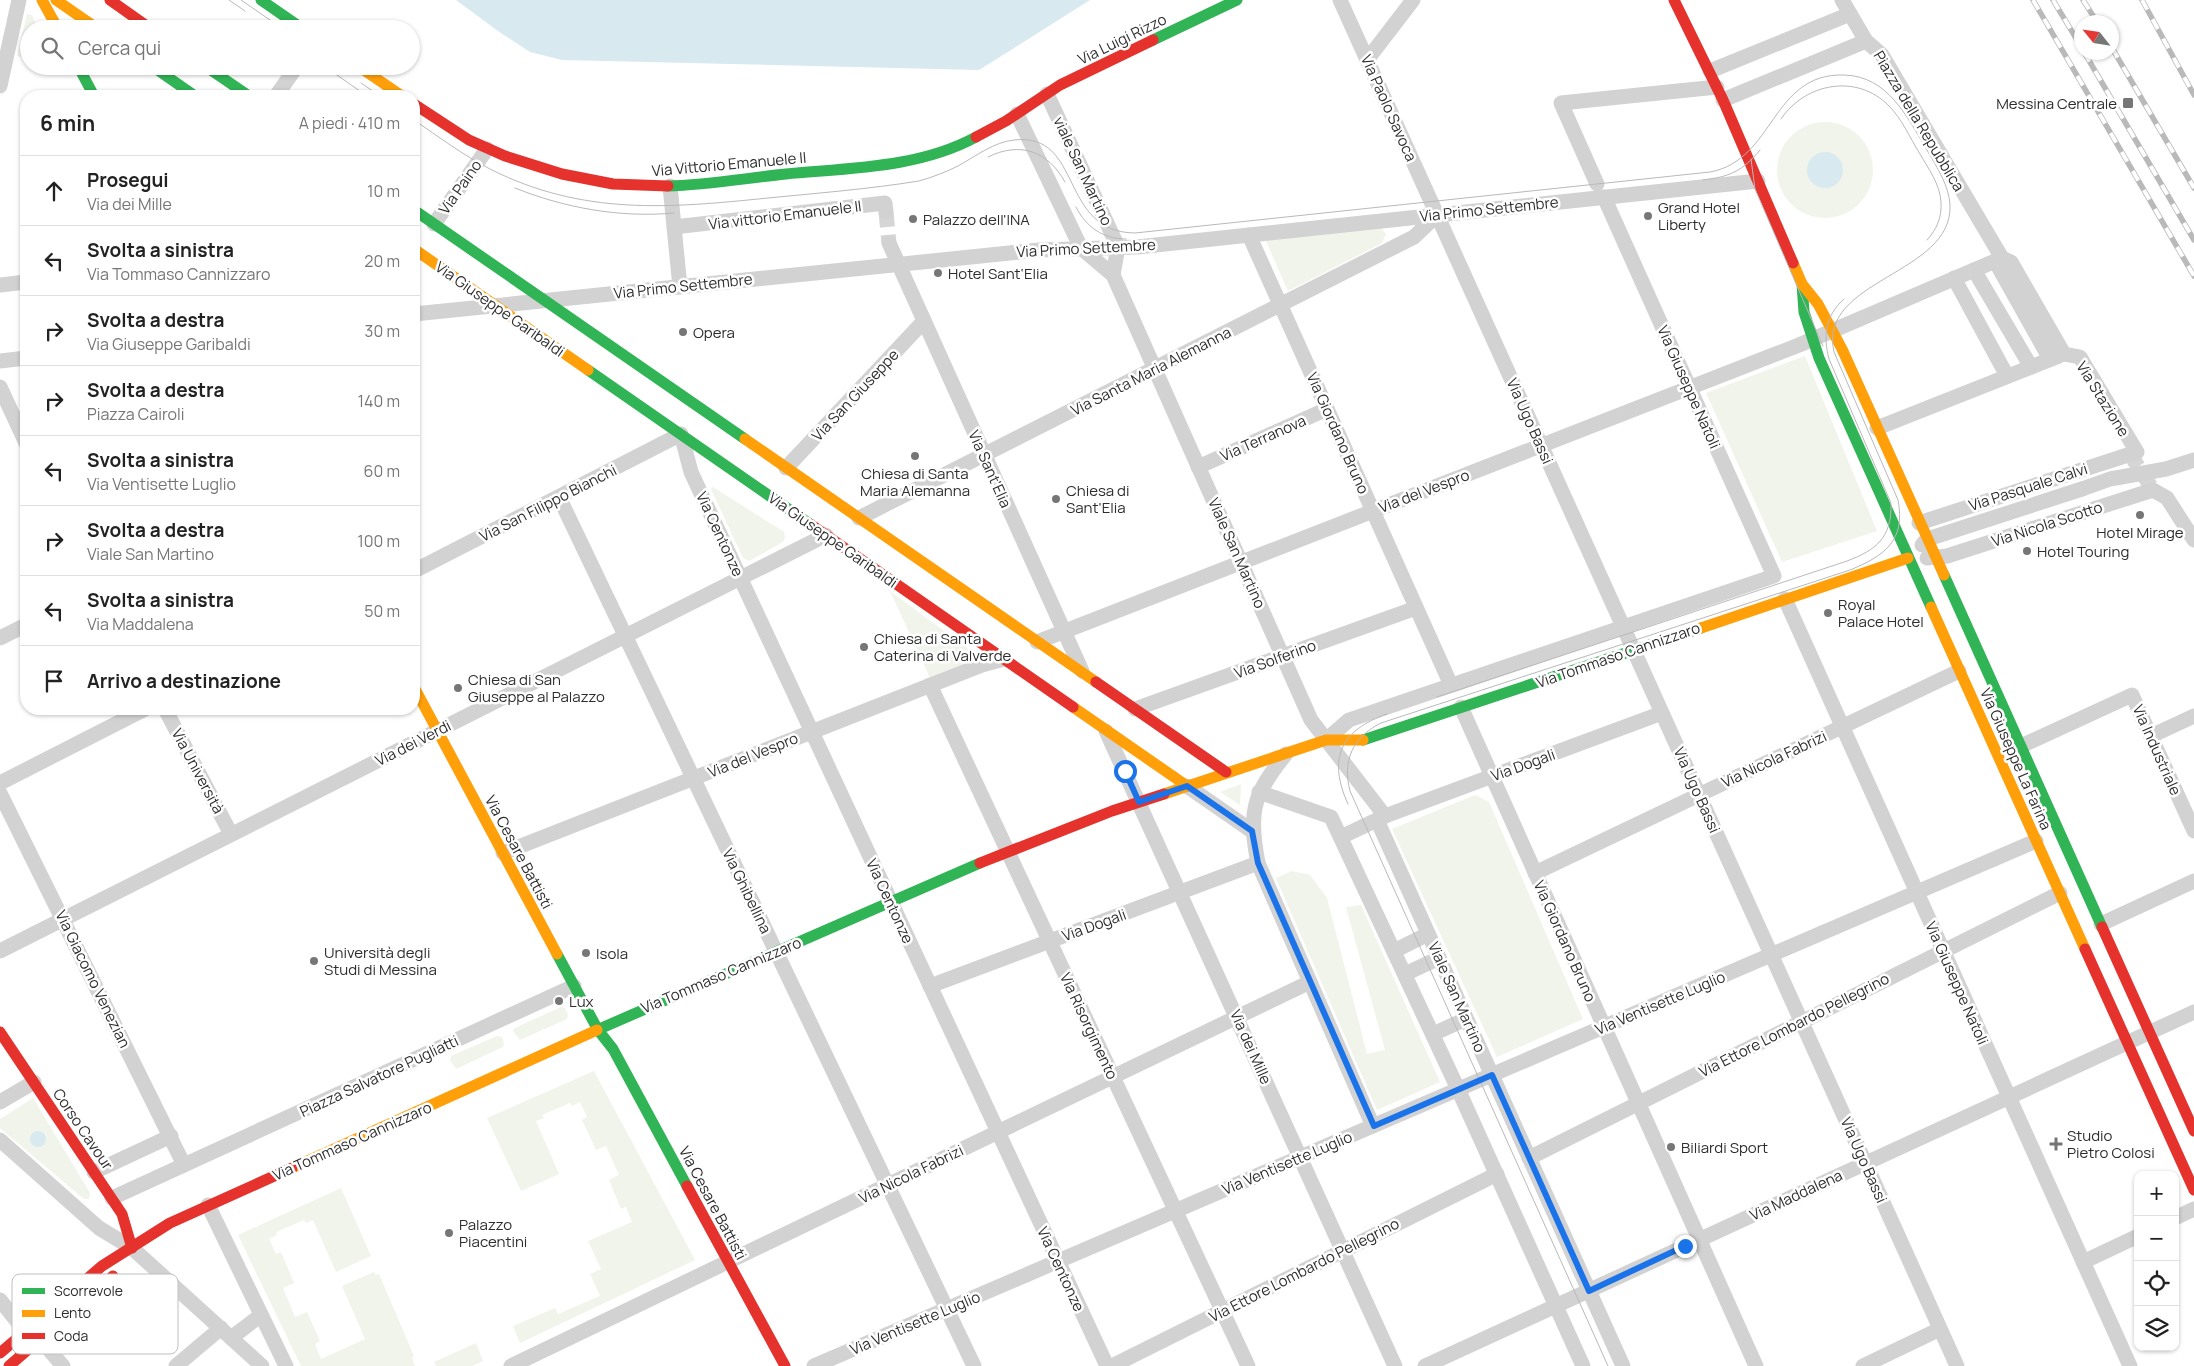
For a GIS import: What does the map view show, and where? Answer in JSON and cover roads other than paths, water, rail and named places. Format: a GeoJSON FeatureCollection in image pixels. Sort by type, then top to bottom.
{"type":"FeatureCollection","features":[{"type":"Feature","properties":{"kind":"main road"},"geometry":{"type":"LineString","coordinates":[[42,0],[53,20]]}},
{"type":"Feature","properties":{"kind":"main road"},"geometry":{"type":"LineString","coordinates":[[56,0],[85,20]]}},
{"type":"Feature","properties":{"kind":"main road"},"geometry":{"type":"LineString","coordinates":[[110,0],[138,20]]}},
{"type":"Feature","properties":{"kind":"main road"},"geometry":{"type":"LineString","coordinates":[[261,0],[290,20]]}},
{"type":"Feature","properties":{"kind":"main road","name":"Via Luigi Rizzo"},"geometry":{"type":"LineString","coordinates":[[1047,94],[1069,81],[1237,0]]}},
{"type":"Feature","properties":{"kind":"main road"},"geometry":{"type":"LineString","coordinates":[[1674,0],[1720,93],[1802,284]]}},
{"type":"Feature","properties":{"kind":"main road"},"geometry":{"type":"LineString","coordinates":[[83,75],[91,90]]}},
{"type":"Feature","properties":{"kind":"main road"},"geometry":{"type":"LineString","coordinates":[[165,75],[186,90]]}},
{"type":"Feature","properties":{"kind":"main road"},"geometry":{"type":"LineString","coordinates":[[218,75],[239,90]]}},
{"type":"Feature","properties":{"kind":"main road"},"geometry":{"type":"LineString","coordinates":[[371,75],[393,90]]}},
{"type":"Feature","properties":{"kind":"main road","name":"Via Vittorio Emanuele II"},"geometry":{"type":"LineString","coordinates":[[420,108],[455,132],[487,149],[521,162],[590,180],[633,186],[670,186],[859,168],[925,158],[974,139],[1018,114],[1047,94]]}},
{"type":"Feature","properties":{"kind":"main road"},"geometry":{"type":"LineString","coordinates":[[420,214],[1226,772]]}},
{"type":"Feature","properties":{"kind":"main road","name":"Via Giuseppe Garibaldi"},"geometry":{"type":"LineString","coordinates":[[420,252],[1187,786]]}},
{"type":"Feature","properties":{"kind":"main road","name":"Via Giuseppe La Farina"},"geometry":{"type":"LineString","coordinates":[[1802,284],[1818,304],[1877,428],[2194,1131]]}},
{"type":"Feature","properties":{"kind":"main road","name":"Via Giuseppe La Farina"},"geometry":{"type":"LineString","coordinates":[[1802,284],[1804,312],[1811,340],[2194,1190]]}},
{"type":"Feature","properties":{"kind":"main road","name":"Via Tommaso Cannizzaro"},"geometry":{"type":"LineString","coordinates":[[93,1274],[170,1223],[598,1030],[1007,851],[1226,772],[1326,740],[1367,740],[1908,558]]}},
{"type":"Feature","properties":{"kind":"main road","name":"Via Cesare Battisti"},"geometry":{"type":"LineString","coordinates":[[420,698],[598,1030],[613,1048],[720,1267],[784,1366]]}},
{"type":"Feature","properties":{"kind":"main road","name":"Via Cesare Battisti"},"geometry":{"type":"LineString","coordinates":[[598,1030],[601,1054]]}},
{"type":"Feature","properties":{"kind":"main road","name":"Corso Cavour"},"geometry":{"type":"LineString","coordinates":[[0,1032],[94,1172],[118,1195],[132,1248]]}},
{"type":"Feature","properties":{"kind":"main road","name":"Via Tommaso Cannizzaro"},"geometry":{"type":"LineString","coordinates":[[114,1274],[132,1248]]}},
{"type":"Feature","properties":{"kind":"main road","name":"Via Tommaso Cannizzaro"},"geometry":{"type":"LineString","coordinates":[[0,1353],[12,1342]]}},
{"type":"Feature","properties":{"kind":"main road","name":"Via Tommaso Cannizzaro"},"geometry":{"type":"LineString","coordinates":[[9,1366],[23,1354]]}},
{"type":"Feature","properties":{"kind":"street"},"geometry":{"type":"LineString","coordinates":[[1,81],[19,0]]}},
{"type":"Feature","properties":{"kind":"street","name":"Via Paolo Savoca"},"geometry":{"type":"LineString","coordinates":[[1340,0],[1437,215]]}},
{"type":"Feature","properties":{"kind":"street"},"geometry":{"type":"LineString","coordinates":[[1367,60],[1413,0]]}},
{"type":"Feature","properties":{"kind":"street","name":"Piazza della Repubblica"},"geometry":{"type":"LineString","coordinates":[[1842,0],[1866,41],[1882,55],[2002,258],[1999,268],[2057,357]]}},
{"type":"Feature","properties":{"kind":"street"},"geometry":{"type":"LineString","coordinates":[[1710,71],[1850,14]]}},
{"type":"Feature","properties":{"kind":"street"},"geometry":{"type":"LineString","coordinates":[[1720,93],[1866,41]]}},
{"type":"Feature","properties":{"kind":"street"},"geometry":{"type":"LineString","coordinates":[[280,90],[291,75]]}},
{"type":"Feature","properties":{"kind":"street","name":"Via Giuseppe Natoli"},"geometry":{"type":"LineString","coordinates":[[1720,93],[1561,103],[1774,576]]}},
{"type":"Feature","properties":{"kind":"street","name":"viale San Martino"},"geometry":{"type":"LineString","coordinates":[[1047,94],[1118,247]]}},
{"type":"Feature","properties":{"kind":"street"},"geometry":{"type":"LineString","coordinates":[[1018,114],[1081,248],[1112,275],[1118,247]]}},
{"type":"Feature","properties":{"kind":"street","name":"Via Paino"},"geometry":{"type":"LineString","coordinates":[[434,224],[487,149]]}},
{"type":"Feature","properties":{"kind":"street","name":"Via Primo Settembre"},"geometry":{"type":"LineString","coordinates":[[420,313],[1039,250],[1118,247],[1250,235],[1437,215],[1601,190],[1758,181]]}},
{"type":"Feature","properties":{"kind":"street"},"geometry":{"type":"LineString","coordinates":[[670,186],[680,287]]}},
{"type":"Feature","properties":{"kind":"street","name":"Via vittorio Emanuele II"},"geometry":{"type":"LineString","coordinates":[[674,227],[885,203],[886,212]]}},
{"type":"Feature","properties":{"kind":"street","name":"Via Santa Maria Alemanna"},"geometry":{"type":"LineString","coordinates":[[859,518],[1414,237],[1437,215]]}},
{"type":"Feature","properties":{"kind":"street","name":"Via Ugo Bassi"},"geometry":{"type":"LineString","coordinates":[[1437,215],[1957,1366]]}},
{"type":"Feature","properties":{"kind":"street","name":"Via Giordano Bruno"},"geometry":{"type":"LineString","coordinates":[[1250,235],[1451,685]]}},
{"type":"Feature","properties":{"kind":"street","name":"Via Sant'Elia"},"geometry":{"type":"LineString","coordinates":[[889,243],[1082,673]]}},
{"type":"Feature","properties":{"kind":"street"},"geometry":{"type":"LineString","coordinates":[[1811,340],[2002,258]]}},
{"type":"Feature","properties":{"kind":"street"},"geometry":{"type":"LineString","coordinates":[[1974,270],[2031,367]]}},
{"type":"Feature","properties":{"kind":"street","name":"Viale San Martino"},"geometry":{"type":"LineString","coordinates":[[1112,275],[1311,720],[1381,818],[1428,934],[1623,1366]]}},
{"type":"Feature","properties":{"kind":"street"},"geometry":{"type":"LineString","coordinates":[[1954,278],[2007,376]]}},
{"type":"Feature","properties":{"kind":"street"},"geometry":{"type":"LineString","coordinates":[[0,285],[20,283]]}},
{"type":"Feature","properties":{"kind":"street","name":"Via San Giuseppe"},"geometry":{"type":"LineString","coordinates":[[786,468],[924,321]]}},
{"type":"Feature","properties":{"kind":"street","name":"Via del Vespro"},"geometry":{"type":"LineString","coordinates":[[1038,642],[1811,340]]}},
{"type":"Feature","properties":{"kind":"street"},"geometry":{"type":"LineString","coordinates":[[1877,428],[2057,357]]}},
{"type":"Feature","properties":{"kind":"street","name":"Via Stazione"},"geometry":{"type":"LineString","coordinates":[[2057,357],[2080,358],[2137,452]]}},
{"type":"Feature","properties":{"kind":"street"},"geometry":{"type":"LineString","coordinates":[[0,362],[20,359]]}},
{"type":"Feature","properties":{"kind":"street"},"geometry":{"type":"LineString","coordinates":[[0,388],[6,420],[20,436]]}},
{"type":"Feature","properties":{"kind":"street","name":"Via Terranova"},"geometry":{"type":"LineString","coordinates":[[1198,467],[1327,409]]}},
{"type":"Feature","properties":{"kind":"street","name":"Via San Filippo Bianchi"},"geometry":{"type":"LineString","coordinates":[[420,568],[681,434]]}},
{"type":"Feature","properties":{"kind":"street","name":"Via Centonze"},"geometry":{"type":"LineString","coordinates":[[681,434],[691,472],[1107,1366]]}},
{"type":"Feature","properties":{"kind":"street","name":"Via Pasquale Calvi"},"geometry":{"type":"LineString","coordinates":[[1919,523],[2137,452]]}},
{"type":"Feature","properties":{"kind":"street"},"geometry":{"type":"LineString","coordinates":[[1908,558],[1927,539],[2110,479],[2166,469],[2194,460]]}},
{"type":"Feature","properties":{"kind":"street","name":"Via Nicola Scotto"},"geometry":{"type":"LineString","coordinates":[[1908,558],[1935,558],[2155,492],[2167,498],[2194,540]]}},
{"type":"Feature","properties":{"kind":"street","name":"Via Ghibellina"},"geometry":{"type":"LineString","coordinates":[[559,497],[974,1366]]}},
{"type":"Feature","properties":{"kind":"street","name":"Via dei Verdi"},"geometry":{"type":"LineString","coordinates":[[0,951],[826,535]]}},
{"type":"Feature","properties":{"kind":"street","name":"Via Tommaso Cannizzaro"},"geometry":{"type":"LineString","coordinates":[[1326,740],[1349,720],[1774,576]]}},
{"type":"Feature","properties":{"kind":"street","name":"Via Giuseppe Natoli"},"geometry":{"type":"LineString","coordinates":[[1785,599],[2130,1366]]}},
{"type":"Feature","properties":{"kind":"street","name":"Via Solferino"},"geometry":{"type":"LineString","coordinates":[[1135,709],[1416,608]]}},
{"type":"Feature","properties":{"kind":"street"},"geometry":{"type":"LineString","coordinates":[[0,638],[20,628]]}},
{"type":"Feature","properties":{"kind":"street","name":"Via del Vespro"},"geometry":{"type":"LineString","coordinates":[[503,853],[930,685],[1004,659]]}},
{"type":"Feature","properties":{"kind":"street","name":"Via Nicola Fabrizi"},"geometry":{"type":"LineString","coordinates":[[1535,873],[1959,670]]}},
{"type":"Feature","properties":{"kind":"street","name":"Via Risorgimento"},"geometry":{"type":"LineString","coordinates":[[930,685],[1248,1366]]}},
{"type":"Feature","properties":{"kind":"street","name":"Via Industriale"},"geometry":{"type":"LineString","coordinates":[[2021,746],[2132,695],[2194,831]]}},
{"type":"Feature","properties":{"kind":"street","name":"Via Giordano Bruno"},"geometry":{"type":"LineString","coordinates":[[1461,708],[1756,1366]]}},
{"type":"Feature","properties":{"kind":"street","name":"Via Dogali"},"geometry":{"type":"LineString","coordinates":[[1341,837],[1381,818],[1662,713]]}},
{"type":"Feature","properties":{"kind":"street"},"geometry":{"type":"LineString","coordinates":[[0,783],[133,715]]}},
{"type":"Feature","properties":{"kind":"street","name":"Via Università"},"geometry":{"type":"LineString","coordinates":[[168,715],[231,834]]}},
{"type":"Feature","properties":{"kind":"street"},"geometry":{"type":"LineString","coordinates":[[2151,736],[2194,716]]}},
{"type":"Feature","properties":{"kind":"street","name":"Via dei Mille"},"geometry":{"type":"LineString","coordinates":[[1105,729],[1395,1366]]}},
{"type":"Feature","properties":{"kind":"street"},"geometry":{"type":"LineString","coordinates":[[1287,753],[1263,783],[1259,792],[1252,831],[1258,863],[1374,1126]]}},
{"type":"Feature","properties":{"kind":"street","name":"Via Giuseppe Garibaldi"},"geometry":{"type":"LineString","coordinates":[[1187,786],[1252,831]]}},
{"type":"Feature","properties":{"kind":"street"},"geometry":{"type":"LineString","coordinates":[[1259,792],[1331,817],[1433,1034],[1583,1366]]}},
{"type":"Feature","properties":{"kind":"street","name":"Via Giacomo Venezian"},"geometry":{"type":"LineString","coordinates":[[0,793],[184,1165]]}},
{"type":"Feature","properties":{"kind":"street","name":"Via Ventisette Luglio"},"geometry":{"type":"LineString","coordinates":[[814,1366],[2036,841]]}},
{"type":"Feature","properties":{"kind":"street","name":"Via Dogali"},"geometry":{"type":"LineString","coordinates":[[930,986],[1258,863]]}},
{"type":"Feature","properties":{"kind":"street"},"geometry":{"type":"LineString","coordinates":[[2101,924],[2194,881]]}},
{"type":"Feature","properties":{"kind":"street","name":"Via Ettore Lombardo Pellegrino"},"geometry":{"type":"LineString","coordinates":[[1529,1158],[2060,893]]}},
{"type":"Feature","properties":{"kind":"street"},"geometry":{"type":"LineString","coordinates":[[1394,951],[1428,934]]}},
{"type":"Feature","properties":{"kind":"street"},"geometry":{"type":"LineString","coordinates":[[1405,974],[1439,958]]}},
{"type":"Feature","properties":{"kind":"street","name":"Via Nicola Fabrizi"},"geometry":{"type":"LineString","coordinates":[[511,1366],[529,1362],[888,1185],[1310,982]]}},
{"type":"Feature","properties":{"kind":"street","name":"Piazza Salvatore Pugliatti"},"geometry":{"type":"LineString","coordinates":[[118,1195],[574,986]]}},
{"type":"Feature","properties":{"kind":"street","name":"Via Maddalena"},"geometry":{"type":"LineString","coordinates":[[1425,1366],[2194,1012]]}},
{"type":"Feature","properties":{"kind":"street"},"geometry":{"type":"LineString","coordinates":[[1433,1034],[1466,1019]]}},
{"type":"Feature","properties":{"kind":"street"},"geometry":{"type":"LineString","coordinates":[[0,1102],[34,1082]]}},
{"type":"Feature","properties":{"kind":"street"},"geometry":{"type":"LineString","coordinates":[[94,1172],[170,1136]]}},
{"type":"Feature","properties":{"kind":"street"},"geometry":{"type":"LineString","coordinates":[[0,1140],[99,1228],[132,1248],[161,1274]]}},
{"type":"Feature","properties":{"kind":"street","name":"Via Ettore Lombardo Pellegrino"},"geometry":{"type":"LineString","coordinates":[[1112,1366],[1497,1174]]}},
{"type":"Feature","properties":{"kind":"street"},"geometry":{"type":"LineString","coordinates":[[208,1206],[286,1366]]}},
{"type":"Feature","properties":{"kind":"street"},"geometry":{"type":"LineString","coordinates":[[2179,1216],[2194,1209]]}},
{"type":"Feature","properties":{"kind":"street"},"geometry":{"type":"LineString","coordinates":[[2083,1262],[2134,1238]]}},
{"type":"Feature","properties":{"kind":"street"},"geometry":{"type":"LineString","coordinates":[[178,1290],[262,1366]]}},
{"type":"Feature","properties":{"kind":"street"},"geometry":{"type":"LineString","coordinates":[[0,1300],[12,1315]]}},
{"type":"Feature","properties":{"kind":"street"},"geometry":{"type":"LineString","coordinates":[[176,1366],[226,1333],[261,1315]]}},
{"type":"Feature","properties":{"kind":"street"},"geometry":{"type":"LineString","coordinates":[[1863,1366],[1940,1329]]}},
{"type":"Feature","properties":{"kind":"street"},"geometry":{"type":"LineString","coordinates":[[53,1354],[63,1366]]}},
{"type":"Feature","properties":{"kind":"tunnel"},"geometry":{"type":"LineString","coordinates":[[886,212],[889,243]]}},
{"type":"Feature","properties":{"kind":"tunnel"},"geometry":{"type":"LineString","coordinates":[[2130,454],[2153,490]]}},
{"type":"Feature","properties":{"kind":"tram line"},"geometry":{"type":"LineString","coordinates":[[229,0],[245,11]]}},
{"type":"Feature","properties":{"kind":"tram line"},"geometry":{"type":"LineString","coordinates":[[241,0],[270,20]]}},
{"type":"Feature","properties":{"kind":"tram line"},"geometry":{"type":"LineString","coordinates":[[337,75],[358,90]]}},
{"type":"Feature","properties":{"kind":"tram line"},"geometry":{"type":"LineString","coordinates":[[420,124],[480,164],[525,184],[559,195],[593,201],[661,206],[732,202],[863,189],[919,181],[953,168],[985,150],[1007,141],[1036,142],[1052,151],[1063,166],[1081,201],[1093,217],[1111,228],[1135,233],[1710,172],[1731,164],[1748,152],[1787,102],[1801,88],[1820,78],[1844,75],[1859,77],[1873,82],[1895,100],[1912,124],[1945,183],[1950,205],[1945,228],[1931,247],[1910,263],[1864,292],[1845,308],[1834,328],[1834,352],[1898,500],[1899,526],[1890,545],[1873,559],[1850,570],[1381,723],[1363,735],[1357,742],[1349,760],[1348,780],[1350,791],[1608,1366]]}},
{"type":"Feature","properties":{"kind":"tram line"},"geometry":{"type":"LineString","coordinates":[[361,83],[371,90]]}},
{"type":"Feature","properties":{"kind":"tram line"},"geometry":{"type":"LineString","coordinates":[[1781,119],[1791,107],[1804,97],[1817,90],[1832,87],[1847,86],[1862,89],[1876,96],[1889,106],[1906,129],[1933,176],[1940,195],[1940,218],[1934,232],[1927,240]]}},
{"type":"Feature","properties":{"kind":"tram line"},"geometry":{"type":"LineString","coordinates":[[988,157],[1011,150],[1032,152],[1042,156],[1050,163],[1065,182]]}},
{"type":"Feature","properties":{"kind":"tram line"},"geometry":{"type":"LineString","coordinates":[[1703,180],[1735,172],[1748,163],[1760,150]]}},
{"type":"Feature","properties":{"kind":"tram line"},"geometry":{"type":"LineString","coordinates":[[1751,159],[1755,189],[1823,346]]}},
{"type":"Feature","properties":{"kind":"tram line"},"geometry":{"type":"LineString","coordinates":[[515,188],[553,201],[593,210],[633,214],[674,213]]}},
{"type":"Feature","properties":{"kind":"tram line"},"geometry":{"type":"LineString","coordinates":[[1076,207],[1090,226],[1096,230],[1110,237],[1126,239]]}},
{"type":"Feature","properties":{"kind":"tram line"},"geometry":{"type":"LineString","coordinates":[[1437,697],[1847,561],[1874,547],[1885,534],[1889,525],[1891,503],[1827,351],[1826,334],[1829,319],[1844,299]]}},
{"type":"Feature","properties":{"kind":"tram line"},"geometry":{"type":"LineString","coordinates":[[1348,804],[1339,773],[1339,760],[1342,748],[1349,737],[1359,728],[1387,714]]}},
{"type":"Feature","properties":{"kind":"railway"},"geometry":{"type":"LineString","coordinates":[[2033,0],[2194,276]]}},
{"type":"Feature","properties":{"kind":"railway"},"geometry":{"type":"LineString","coordinates":[[2053,0],[2074,35]]}},
{"type":"Feature","properties":{"kind":"railway"},"geometry":{"type":"LineString","coordinates":[[2083,0],[2093,15]]}},
{"type":"Feature","properties":{"kind":"railway"},"geometry":{"type":"LineString","coordinates":[[2142,0],[2194,95]]}},
{"type":"Feature","properties":{"kind":"railway"},"geometry":{"type":"LineString","coordinates":[[2089,60],[2194,240]]}},
{"type":"Feature","properties":{"kind":"railway"},"geometry":{"type":"LineString","coordinates":[[2119,60],[2194,188]]}},
{"type":"Feature","properties":{"kind":"place","name":"Messina Centrale"},"geometry":{"type":"Point","coordinates":[2128,103]}},
{"type":"Feature","properties":{"kind":"place","name":"Grand Hotel Liberty"},"geometry":{"type":"Point","coordinates":[1648,216]}},
{"type":"Feature","properties":{"kind":"place","name":"Palazzo dell'INA"},"geometry":{"type":"Point","coordinates":[913,219]}},
{"type":"Feature","properties":{"kind":"place","name":"Hotel Sant‘Elia"},"geometry":{"type":"Point","coordinates":[938,273]}},
{"type":"Feature","properties":{"kind":"place","name":"Opera"},"geometry":{"type":"Point","coordinates":[683,332]}},
{"type":"Feature","properties":{"kind":"place","name":"Chiesa di Santa Maria Alemanna"},"geometry":{"type":"Point","coordinates":[915,456]}},
{"type":"Feature","properties":{"kind":"place","name":"Chiesa di Sant'Elia"},"geometry":{"type":"Point","coordinates":[1056,499]}},
{"type":"Feature","properties":{"kind":"place","name":"Hotel Mirage"},"geometry":{"type":"Point","coordinates":[2140,515]}},
{"type":"Feature","properties":{"kind":"place","name":"Hotel Touring"},"geometry":{"type":"Point","coordinates":[2027,551]}},
{"type":"Feature","properties":{"kind":"place","name":"Royal Palace Hotel"},"geometry":{"type":"Point","coordinates":[1828,613]}},
{"type":"Feature","properties":{"kind":"place","name":"Chiesa di Santa Caterina di Valverde"},"geometry":{"type":"Point","coordinates":[864,647]}},
{"type":"Feature","properties":{"kind":"place","name":"Chiesa di San Giuseppe al Palazzo"},"geometry":{"type":"Point","coordinates":[458,688]}},
{"type":"Feature","properties":{"kind":"place","name":"Isola"},"geometry":{"type":"Point","coordinates":[586,953]}},
{"type":"Feature","properties":{"kind":"place","name":"Università degli Studi di Messina"},"geometry":{"type":"Point","coordinates":[314,961]}},
{"type":"Feature","properties":{"kind":"place","name":"Lux"},"geometry":{"type":"Point","coordinates":[559,1001]}},
{"type":"Feature","properties":{"kind":"place","name":"Studio Pietro Colosi"},"geometry":{"type":"Point","coordinates":[2056,1144]}},
{"type":"Feature","properties":{"kind":"place","name":"Biliardi Sport"},"geometry":{"type":"Point","coordinates":[1671,1147]}},
{"type":"Feature","properties":{"kind":"place","name":"Palazzo Piacentini"},"geometry":{"type":"Point","coordinates":[449,1233]}}]}
